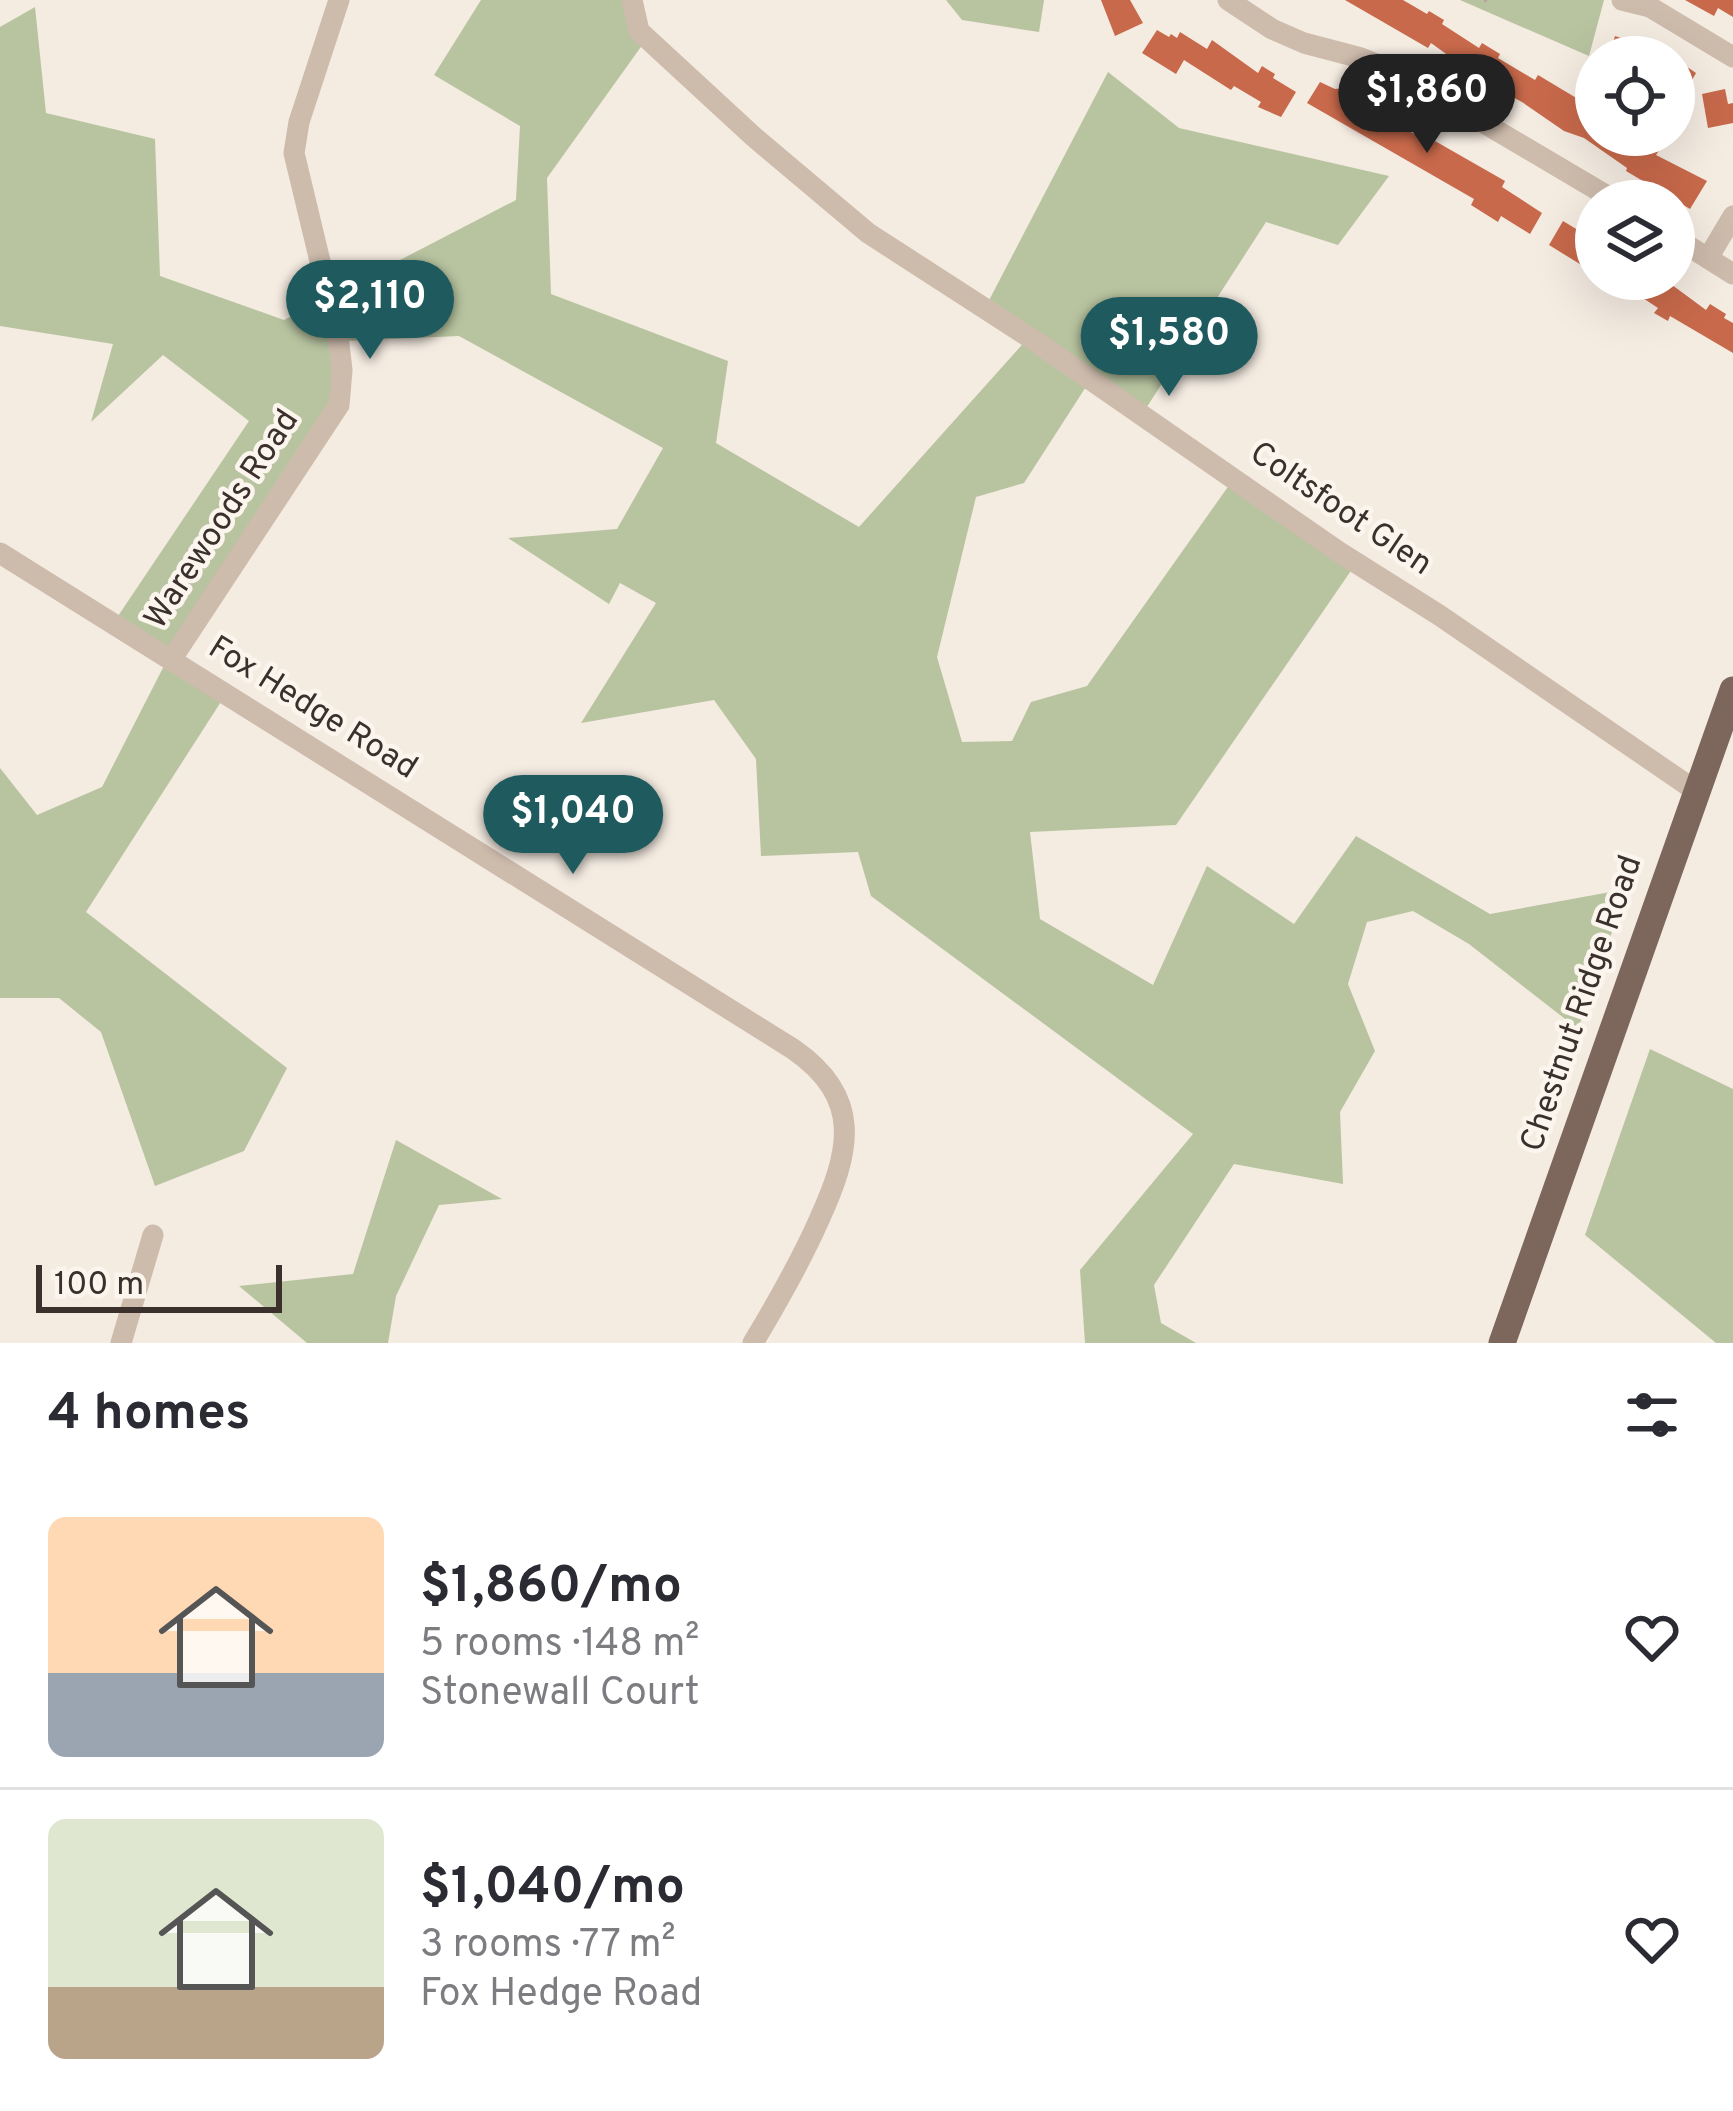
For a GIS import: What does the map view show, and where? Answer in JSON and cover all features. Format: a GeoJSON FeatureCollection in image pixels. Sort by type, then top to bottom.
{"type":"FeatureCollection","features":[{"type":"Feature","properties":{"kind":"main road","name":"Chestnut Ridge Road"},"geometry":{"type":"LineString","coordinates":[[1502,1343],[1733,690]]}},
{"type":"Feature","properties":{"kind":"street","name":"Warewoods Road"},"geometry":{"type":"LineString","coordinates":[[171,660],[339,405],[338,336],[293,153],[339,0]]}},
{"type":"Feature","properties":{"kind":"street","name":"Coltsfoot Glen"},"geometry":{"type":"LineString","coordinates":[[632,0],[639,31],[868,233],[1033,339],[1339,552],[1696,791]]}},
{"type":"Feature","properties":{"kind":"street"},"geometry":{"type":"LineString","coordinates":[[1228,0],[1304,43],[1401,74],[1580,180]]}},
{"type":"Feature","properties":{"kind":"street"},"geometry":{"type":"LineString","coordinates":[[1622,0],[1650,7],[1733,57]]}},
{"type":"Feature","properties":{"kind":"street"},"geometry":{"type":"LineString","coordinates":[[1708,258],[1733,216]]}},
{"type":"Feature","properties":{"kind":"street"},"geometry":{"type":"LineString","coordinates":[[1695,250],[1733,274]]}},
{"type":"Feature","properties":{"kind":"street","name":"Fox Hedge Road"},"geometry":{"type":"LineString","coordinates":[[0,553],[793,1049],[824,1076],[843,1114],[846,1134],[840,1173],[811,1238],[753,1343]]}},
{"type":"Feature","properties":{"kind":"street"},"geometry":{"type":"LineString","coordinates":[[121,1343],[153,1235]]}},
{"type":"Feature","properties":{"kind":"green space"},"geometry":{"type":"Polygon","coordinates":[[[481,0],[632,0],[648,37],[547,178],[551,294],[728,361],[716,443],[859,527],[1028,338],[985,308],[1108,72],[1179,128],[1389,176],[1338,245],[1266,222],[1143,413],[1091,379],[1024,483],[976,497],[937,657],[962,742],[1012,741],[1031,702],[1087,686],[1237,474],[1357,562],[1176,825],[1030,832],[1040,919],[1153,985],[1207,866],[1294,924],[1356,836],[1490,914],[1627,889],[1578,1029],[1469,944],[1413,911],[1367,922],[1348,984],[1375,1051],[1340,1112],[1343,1184],[1234,1164],[1154,1285],[1161,1323],[1196,1343],[1085,1343],[1080,1270],[1193,1134],[871,896],[858,852],[761,856],[756,759],[714,700],[581,723],[656,603],[620,583],[609,604],[508,538],[617,529],[663,448],[459,336],[344,341],[331,426],[177,665],[224,697],[86,912],[287,1068],[244,1151],[155,1186],[101,1032],[59,998],[0,998],[0,768],[37,815],[102,787],[167,660],[112,625],[249,421],[163,355],[91,422],[113,344],[0,326],[0,27],[35,7],[46,113],[155,139],[160,276],[284,320],[516,200],[520,126],[434,75],[481,0]]]}},
{"type":"Feature","properties":{"kind":"green space"},"geometry":{"type":"Polygon","coordinates":[[[946,0],[1044,0],[1039,32],[962,20],[946,0]]]}},
{"type":"Feature","properties":{"kind":"green space"},"geometry":{"type":"Polygon","coordinates":[[[1460,0],[1604,0],[1594,36],[1575,36],[1575,50],[1460,0]]]}},
{"type":"Feature","properties":{"kind":"green space"},"geometry":{"type":"Polygon","coordinates":[[[1650,1049],[1733,1089],[1733,1343],[1716,1343],[1585,1235],[1650,1049]]]}},
{"type":"Feature","properties":{"kind":"green space"},"geometry":{"type":"Polygon","coordinates":[[[396,1140],[502,1199],[439,1205],[396,1296],[388,1343],[307,1343],[239,1286],[353,1274],[396,1140]]]}},
{"type":"Feature","properties":{"kind":"building"},"geometry":{"type":"Polygon","coordinates":[[[1101,0],[1130,0],[1143,23],[1115,36],[1101,0]]]}},
{"type":"Feature","properties":{"kind":"building"},"geometry":{"type":"Polygon","coordinates":[[[1345,0],[1403,0],[1429,11],[1479,48],[1482,43],[1535,80],[1538,75],[1575,97],[1575,135],[1465,72],[1431,43],[1428,48],[1345,0]]]}},
{"type":"Feature","properties":{"kind":"building"},"geometry":{"type":"Polygon","coordinates":[[[1685,0],[1733,0],[1733,17],[1718,8],[1714,16],[1685,0]]]}},
{"type":"Feature","properties":{"kind":"building"},"geometry":{"type":"Polygon","coordinates":[[[1157,30],[1177,38],[1180,32],[1207,49],[1212,40],[1258,73],[1262,66],[1275,74],[1273,78],[1296,92],[1281,117],[1184,60],[1176,74],[1142,53],[1157,30]]]}},
{"type":"Feature","properties":{"kind":"building"},"geometry":{"type":"Polygon","coordinates":[[[1320,82],[1346,88],[1407,130],[1505,181],[1502,187],[1542,213],[1530,234],[1501,216],[1498,222],[1471,205],[1474,199],[1307,103],[1320,82]]]}},
{"type":"Feature","properties":{"kind":"building"},"geometry":{"type":"Polygon","coordinates":[[[1725,89],[1728,104],[1733,103],[1733,123],[1708,128],[1702,94],[1725,89]]]}},
{"type":"Feature","properties":{"kind":"building"},"geometry":{"type":"Polygon","coordinates":[[[1610,156],[1658,156],[1707,181],[1695,201],[1695,180],[1641,180],[1610,156]]]}},
{"type":"Feature","properties":{"kind":"building"},"geometry":{"type":"Polygon","coordinates":[[[1563,221],[1575,228],[1575,261],[1549,245],[1563,221]]]}},
{"type":"Feature","properties":{"kind":"building"},"geometry":{"type":"Polygon","coordinates":[[[1646,300],[1692,300],[1706,310],[1710,304],[1733,323],[1733,353],[1670,316],[1668,321],[1654,313],[1658,308],[1646,300]]]}}]}
